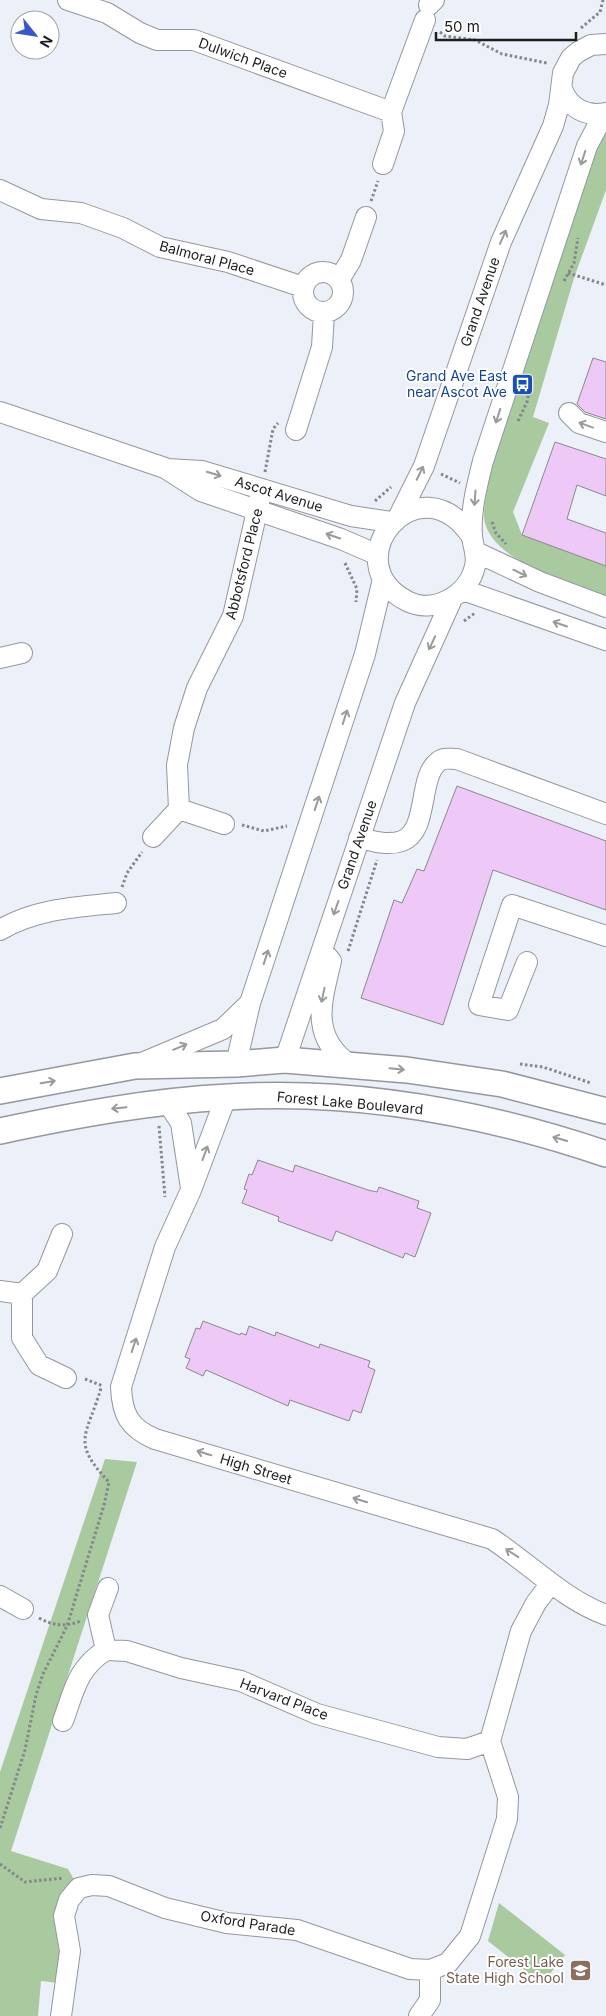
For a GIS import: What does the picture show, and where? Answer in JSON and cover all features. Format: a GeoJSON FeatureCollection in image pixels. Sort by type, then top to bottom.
{"type":"FeatureCollection","features":[{"type":"Feature","properties":{"kind":"main road"},"geometry":{"type":"LineString","coordinates":[[0,1091],[135,1066],[236,1064],[285,1060],[349,1064],[502,1084],[606,1111]]}},
{"type":"Feature","properties":{"kind":"main road","name":"Grand Avenue"},"geometry":{"type":"LineString","coordinates":[[275,1095],[285,1060]]}},
{"type":"Feature","properties":{"kind":"main road","name":"Grand Avenue"},"geometry":{"type":"LineString","coordinates":[[226,1097],[236,1064]]}},
{"type":"Feature","properties":{"kind":"main road","name":"Forest Lake Boulevard"},"geometry":{"type":"LineString","coordinates":[[0,1130],[95,1111],[163,1112],[226,1097],[275,1095],[377,1102],[460,1114],[519,1128],[606,1154]]}},
{"type":"Feature","properties":{"kind":"street","name":"Dulwich Place"},"geometry":{"type":"LineString","coordinates":[[68,0],[107,13],[140,33],[157,40],[194,40],[391,112]]}},
{"type":"Feature","properties":{"kind":"street"},"geometry":{"type":"LineString","coordinates":[[383,164],[394,132],[391,112],[429,8]]}},
{"type":"Feature","properties":{"kind":"street","name":"Grand Avenue"},"geometry":{"type":"LineString","coordinates":[[236,1064],[250,1003],[365,654],[383,579],[378,555],[381,537],[395,519],[424,466],[501,242],[554,126],[562,89],[563,72],[571,58],[598,45],[606,31]]}},
{"type":"Feature","properties":{"kind":"street","name":"Grand Avenue"},"geometry":{"type":"LineString","coordinates":[[285,1060],[405,703],[458,595],[471,579],[475,566],[475,490],[587,146],[605,113],[587,113],[577,109],[566,100],[562,89]]}},
{"type":"Feature","properties":{"kind":"street","name":"Balmoral Place"},"geometry":{"type":"LineString","coordinates":[[0,190],[41,209],[81,213],[123,228],[160,247],[228,262],[303,287]]}},
{"type":"Feature","properties":{"kind":"street"},"geometry":{"type":"LineString","coordinates":[[339,280],[351,260],[366,217]]}},
{"type":"Feature","properties":{"kind":"street"},"geometry":{"type":"LineString","coordinates":[[319,272],[328,273],[339,280],[343,290],[341,301],[334,310],[317,313],[306,305],[302,293],[303,287],[307,279],[319,272]]}},
{"type":"Feature","properties":{"kind":"street"},"geometry":{"type":"LineString","coordinates":[[296,430],[322,347],[324,313]]}},
{"type":"Feature","properties":{"kind":"street","name":"Ascot Avenue"},"geometry":{"type":"LineString","coordinates":[[0,412],[165,468],[201,491],[341,540],[378,555]]}},
{"type":"Feature","properties":{"kind":"street"},"geometry":{"type":"LineString","coordinates":[[569,413],[579,423],[606,432]]}},
{"type":"Feature","properties":{"kind":"street","name":"Ascot Avenue"},"geometry":{"type":"LineString","coordinates":[[165,468],[202,471],[268,482],[351,516],[395,519]]}},
{"type":"Feature","properties":{"kind":"street","name":"Abbotsford Place"},"geometry":{"type":"LineString","coordinates":[[179,809],[177,765],[184,728],[197,688],[233,616],[257,510],[268,482]]}},
{"type":"Feature","properties":{"kind":"street"},"geometry":{"type":"LineString","coordinates":[[395,519],[414,509],[432,507],[448,512],[462,522],[474,544],[502,564],[540,582],[606,607]]}},
{"type":"Feature","properties":{"kind":"street"},"geometry":{"type":"LineString","coordinates":[[383,579],[396,595],[413,604],[434,606],[458,595],[490,599],[606,640]]}},
{"type":"Feature","properties":{"kind":"street"},"geometry":{"type":"LineString","coordinates":[[0,658],[22,653]]}},
{"type":"Feature","properties":{"kind":"street"},"geometry":{"type":"LineString","coordinates":[[359,838],[382,843],[402,841],[410,836],[416,827],[431,771],[437,762],[444,758],[457,759],[606,814]]}},
{"type":"Feature","properties":{"kind":"street"},"geometry":{"type":"LineString","coordinates":[[153,837],[179,809],[224,824]]}},
{"type":"Feature","properties":{"kind":"street"},"geometry":{"type":"LineString","coordinates":[[0,930],[18,919],[55,910],[116,903]]}},
{"type":"Feature","properties":{"kind":"street"},"geometry":{"type":"LineString","coordinates":[[527,962],[508,1010],[480,1005],[512,905],[606,936]]}},
{"type":"Feature","properties":{"kind":"street"},"geometry":{"type":"LineString","coordinates":[[322,951],[331,960],[320,1013],[326,1035],[333,1050],[349,1064]]}},
{"type":"Feature","properties":{"kind":"street","name":"Grand Avenue"},"geometry":{"type":"LineString","coordinates":[[135,1066],[223,1029],[250,1003]]}},
{"type":"Feature","properties":{"kind":"street","name":"High Street"},"geometry":{"type":"LineString","coordinates":[[226,1097],[191,1190],[165,1247],[109,1383],[130,1422],[141,1433],[492,1539],[519,1557],[551,1583],[594,1610],[606,1615]]}},
{"type":"Feature","properties":{"kind":"street"},"geometry":{"type":"LineString","coordinates":[[163,1112],[181,1123],[191,1190]]}},
{"type":"Feature","properties":{"kind":"street"},"geometry":{"type":"LineString","coordinates":[[62,1234],[47,1270],[22,1294],[22,1338],[39,1365],[66,1378]]}},
{"type":"Feature","properties":{"kind":"street"},"geometry":{"type":"LineString","coordinates":[[0,1291],[22,1294]]}},
{"type":"Feature","properties":{"kind":"street"},"geometry":{"type":"LineString","coordinates":[[419,2016],[430,2000],[430,1970],[448,1963],[470,1936],[507,1819],[508,1797],[490,1741],[521,1631],[536,1603],[551,1583]]}},
{"type":"Feature","properties":{"kind":"street"},"geometry":{"type":"LineString","coordinates":[[63,1721],[78,1676],[92,1659],[106,1650],[98,1615],[108,1588]]}},
{"type":"Feature","properties":{"kind":"street"},"geometry":{"type":"LineString","coordinates":[[0,1596],[23,1609]]}},
{"type":"Feature","properties":{"kind":"street","name":"Harvard Place"},"geometry":{"type":"LineString","coordinates":[[106,1650],[127,1651],[180,1668],[240,1682],[317,1714],[438,1747],[467,1750],[490,1741]]}},
{"type":"Feature","properties":{"kind":"street","name":"Oxford Parade"},"geometry":{"type":"LineString","coordinates":[[79,1888],[92,1885],[109,1886],[165,1908],[227,1923],[297,1930],[410,1969],[430,1970]]}},
{"type":"Feature","properties":{"kind":"street"},"geometry":{"type":"LineString","coordinates":[[61,2016],[70,1951],[64,1916],[68,1900],[79,1888]]}},
{"type":"Feature","properties":{"kind":"path"},"geometry":{"type":"LineString","coordinates":[[446,36],[475,40],[502,54],[548,63]]}},
{"type":"Feature","properties":{"kind":"path"},"geometry":{"type":"LineString","coordinates":[[366,217],[383,164]]}},
{"type":"Feature","properties":{"kind":"path"},"geometry":{"type":"LineString","coordinates":[[562,285],[576,256],[580,229]]}},
{"type":"Feature","properties":{"kind":"path"},"geometry":{"type":"LineString","coordinates":[[568,273],[606,285]]}},
{"type":"Feature","properties":{"kind":"path"},"geometry":{"type":"LineString","coordinates":[[515,426],[527,402],[531,379]]}},
{"type":"Feature","properties":{"kind":"path"},"geometry":{"type":"LineString","coordinates":[[268,482],[264,472],[273,428],[288,411],[303,410]]}},
{"type":"Feature","properties":{"kind":"path"},"geometry":{"type":"LineString","coordinates":[[424,466],[475,490]]}},
{"type":"Feature","properties":{"kind":"path"},"geometry":{"type":"LineString","coordinates":[[491,517],[496,533],[507,546],[502,564]]}},
{"type":"Feature","properties":{"kind":"path"},"geometry":{"type":"LineString","coordinates":[[344,560],[357,588],[356,608]]}},
{"type":"Feature","properties":{"kind":"path"},"geometry":{"type":"LineString","coordinates":[[459,626],[476,612],[484,613],[490,599]]}},
{"type":"Feature","properties":{"kind":"path"},"geometry":{"type":"LineString","coordinates":[[284,836],[290,817]]}},
{"type":"Feature","properties":{"kind":"path"},"geometry":{"type":"LineString","coordinates":[[224,824],[226,820],[264,831],[287,826]]}},
{"type":"Feature","properties":{"kind":"path"},"geometry":{"type":"LineString","coordinates":[[116,903],[127,873],[153,837]]}},
{"type":"Feature","properties":{"kind":"path"},"geometry":{"type":"LineString","coordinates":[[346,959],[351,934],[382,843]]}},
{"type":"Feature","properties":{"kind":"path"},"geometry":{"type":"LineString","coordinates":[[514,1064],[544,1067],[597,1085]]}},
{"type":"Feature","properties":{"kind":"path"},"geometry":{"type":"LineString","coordinates":[[162,1205],[166,1196],[163,1112]]}},
{"type":"Feature","properties":{"kind":"path"},"geometry":{"type":"LineString","coordinates":[[0,1828],[25,1750],[36,1694],[43,1674],[68,1626],[109,1482],[91,1463],[84,1449],[84,1438],[109,1383],[82,1378],[66,1378]]}},
{"type":"Feature","properties":{"kind":"path"},"geometry":{"type":"LineString","coordinates":[[23,1609],[51,1624],[68,1626]]}},
{"type":"Feature","properties":{"kind":"path"},"geometry":{"type":"LineString","coordinates":[[0,1864],[26,1882],[65,1878],[79,1888]]}},
{"type":"Feature","properties":{"kind":"green space"},"geometry":{"type":"Polygon","coordinates":[[[606,132],[606,190],[574,278],[533,417],[549,423],[513,512],[522,535],[606,566],[606,596],[534,569],[516,558],[500,547],[489,533],[484,513],[489,476],[599,142],[606,132]]]}},
{"type":"Feature","properties":{"kind":"green space"},"geometry":{"type":"Polygon","coordinates":[[[105,1459],[137,1462],[11,1851],[68,1869],[79,1888],[59,1983],[41,1981],[38,2016],[0,2016],[0,1772],[105,1459]]]}},
{"type":"Feature","properties":{"kind":"green space"},"geometry":{"type":"Polygon","coordinates":[[[499,1903],[565,1955],[542,1984],[488,1941],[499,1903]]]}},
{"type":"Feature","properties":{"kind":"building"},"geometry":{"type":"Polygon","coordinates":[[[593,358],[606,362],[606,419],[585,412],[577,404],[593,358]]]}},
{"type":"Feature","properties":{"kind":"building"},"geometry":{"type":"Polygon","coordinates":[[[555,442],[606,459],[606,496],[577,485],[567,519],[606,533],[606,566],[522,535],[555,442]]]}},
{"type":"Feature","properties":{"kind":"building"},"geometry":{"type":"Polygon","coordinates":[[[457,786],[606,841],[606,910],[493,870],[443,1025],[361,998],[394,900],[402,903],[417,869],[424,871],[457,786]]]}},
{"type":"Feature","properties":{"kind":"building"},"geometry":{"type":"Polygon","coordinates":[[[258,1160],[293,1172],[295,1165],[368,1190],[377,1192],[379,1187],[419,1201],[417,1208],[431,1213],[415,1257],[405,1253],[403,1258],[336,1231],[332,1241],[278,1221],[279,1217],[242,1203],[247,1190],[244,1189],[249,1174],[252,1175],[258,1160]]]}},
{"type":"Feature","properties":{"kind":"building"},"geometry":{"type":"Polygon","coordinates":[[[203,1321],[240,1335],[241,1333],[246,1335],[249,1326],[275,1336],[276,1332],[319,1348],[320,1344],[370,1361],[368,1367],[375,1370],[361,1413],[353,1410],[349,1421],[290,1400],[288,1406],[206,1370],[203,1376],[186,1368],[190,1359],[185,1357],[196,1328],[200,1329],[203,1321]]]}},
{"type":"Feature","properties":{"kind":"place","name":"Grand Ave East near Ascot Ave"},"geometry":{"type":"Point","coordinates":[523,384]}},
{"type":"Feature","properties":{"kind":"place","name":"Forest Lake State High School"},"geometry":{"type":"Point","coordinates":[580,1970]}}]}
